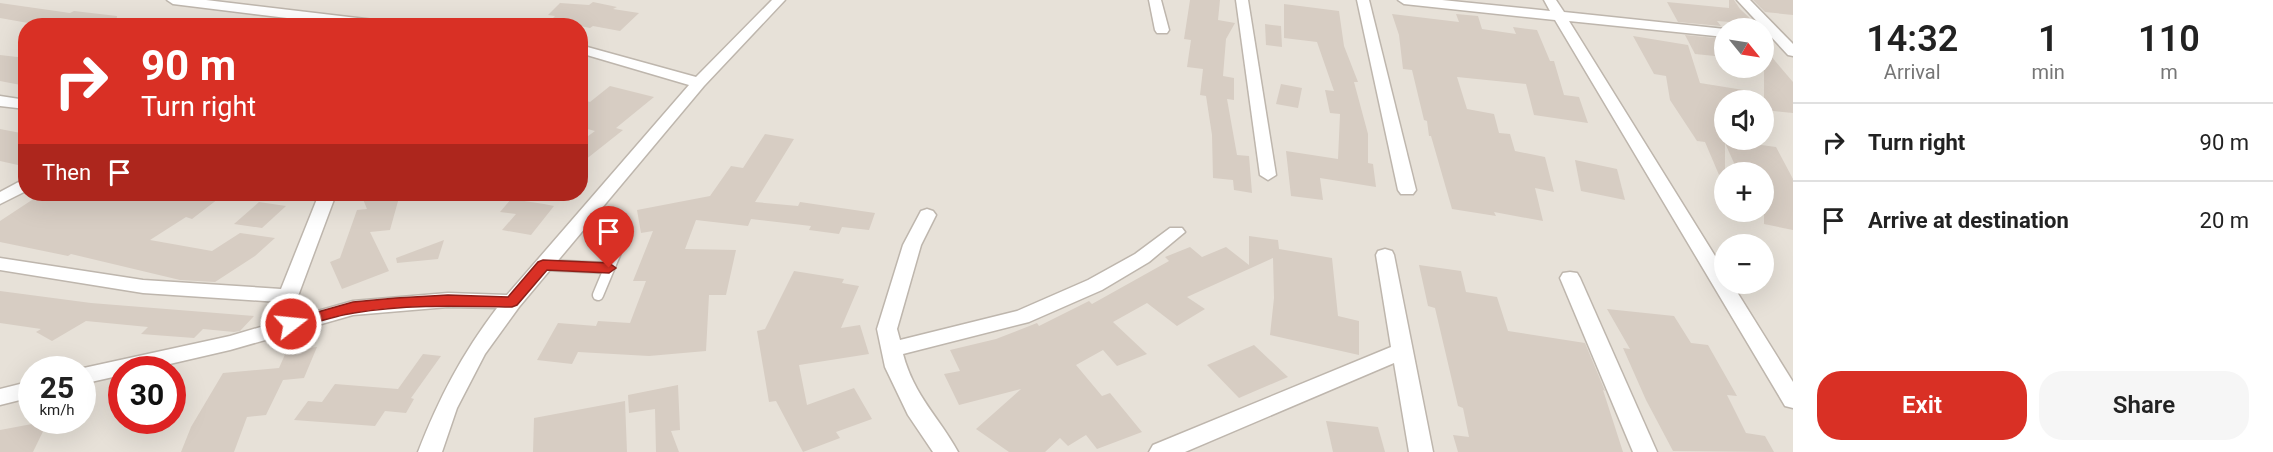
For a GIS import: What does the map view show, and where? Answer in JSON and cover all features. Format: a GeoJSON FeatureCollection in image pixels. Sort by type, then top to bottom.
{"type":"FeatureCollection","features":[{"type":"Feature","properties":{"kind":"street"},"geometry":{"type":"LineString","coordinates":[[173,0],[327,18]]}},
{"type":"Feature","properties":{"kind":"street"},"geometry":{"type":"LineString","coordinates":[[430,452],[446,408],[477,350],[512,302],[699,83],[779,0]]}},
{"type":"Feature","properties":{"kind":"street"},"geometry":{"type":"LineString","coordinates":[[1155,0],[1162,30]]}},
{"type":"Feature","properties":{"kind":"street"},"geometry":{"type":"LineString","coordinates":[[1242,0],[1268,175]]}},
{"type":"Feature","properties":{"kind":"street"},"geometry":{"type":"LineString","coordinates":[[1363,0],[1407,190]]}},
{"type":"Feature","properties":{"kind":"street"},"geometry":{"type":"LineString","coordinates":[[1404,0],[1714,32]]}},
{"type":"Feature","properties":{"kind":"street"},"geometry":{"type":"LineString","coordinates":[[1551,0],[1793,400]]}},
{"type":"Feature","properties":{"kind":"street"},"geometry":{"type":"LineString","coordinates":[[1743,0],[1787,39],[1793,52]]}},
{"type":"Feature","properties":{"kind":"street"},"geometry":{"type":"LineString","coordinates":[[289,18],[295,14]]}},
{"type":"Feature","properties":{"kind":"street"},"geometry":{"type":"LineString","coordinates":[[588,51],[699,83]]}},
{"type":"Feature","properties":{"kind":"street"},"geometry":{"type":"LineString","coordinates":[[0,101],[18,104]]}},
{"type":"Feature","properties":{"kind":"street"},"geometry":{"type":"LineString","coordinates":[[0,199],[18,188]]}},
{"type":"Feature","properties":{"kind":"street"},"geometry":{"type":"LineString","coordinates":[[291,324],[288,296],[325,201]]}},
{"type":"Feature","properties":{"kind":"street"},"geometry":{"type":"LineString","coordinates":[[927,215],[912,245],[887,329],[896,367],[916,409],[946,452]]}},
{"type":"Feature","properties":{"kind":"street"},"geometry":{"type":"LineString","coordinates":[[892,349],[1022,317],[1095,285],[1142,258],[1176,232]]}},
{"type":"Feature","properties":{"kind":"street"},"geometry":{"type":"LineString","coordinates":[[1385,255],[1421,452]]}},
{"type":"Feature","properties":{"kind":"street"},"geometry":{"type":"LineString","coordinates":[[0,264],[88,281],[166,291],[226,296],[288,296]]}},
{"type":"Feature","properties":{"kind":"street"},"geometry":{"type":"LineString","coordinates":[[1570,278],[1645,452]]}},
{"type":"Feature","properties":{"kind":"street"},"geometry":{"type":"LineString","coordinates":[[96,373],[230,343],[353,308],[448,300],[512,302]]}},
{"type":"Feature","properties":{"kind":"street"},"geometry":{"type":"LineString","coordinates":[[1161,452],[1402,351]]}},
{"type":"Feature","properties":{"kind":"street"},"geometry":{"type":"LineString","coordinates":[[0,397],[18,392]]}},
{"type":"Feature","properties":{"kind":"lane"},"geometry":{"type":"LineString","coordinates":[[598,295],[616,252]]}},
{"type":"Feature","properties":{"kind":"lane"},"geometry":{"type":"LineString","coordinates":[[543,265],[609,268]]}},
{"type":"Feature","properties":{"kind":"shaded area"},"geometry":{"type":"Polygon","coordinates":[[[0,0],[1793,0],[1793,452],[0,452],[0,0]]]}},
{"type":"Feature","properties":{"kind":"building"},"geometry":{"type":"Polygon","coordinates":[[[1190,0],[1220,0],[1218,20],[1235,23],[1226,39],[1223,76],[1234,78],[1234,100],[1227,99],[1237,155],[1249,156],[1252,193],[1234,190],[1233,180],[1213,178],[1212,135],[1206,96],[1200,95],[1203,69],[1187,67],[1191,40],[1184,39],[1190,0]]]}},
{"type":"Feature","properties":{"kind":"building"},"geometry":{"type":"Polygon","coordinates":[[[1729,0],[1734,0],[1750,18],[1714,18],[1714,25],[1678,22],[1667,2],[1729,8],[1729,0]]]}},
{"type":"Feature","properties":{"kind":"building"},"geometry":{"type":"Polygon","coordinates":[[[1753,0],[1793,0],[1793,15],[1765,12],[1753,0]]]}},
{"type":"Feature","properties":{"kind":"building"},"geometry":{"type":"Polygon","coordinates":[[[593,2],[617,7],[613,9],[639,13],[620,31],[593,26],[588,28],[588,18],[553,18],[555,16],[548,15],[560,3],[589,5],[593,2]]]}},
{"type":"Feature","properties":{"kind":"building"},"geometry":{"type":"Polygon","coordinates":[[[0,3],[70,13],[74,11],[117,16],[117,18],[18,18],[18,21],[0,18],[0,3]]]}},
{"type":"Feature","properties":{"kind":"building"},"geometry":{"type":"Polygon","coordinates":[[[1284,4],[1339,11],[1344,46],[1358,82],[1354,82],[1368,134],[1368,163],[1373,164],[1376,187],[1320,178],[1323,200],[1291,196],[1286,151],[1338,159],[1340,114],[1330,113],[1325,90],[1334,91],[1317,42],[1284,38],[1284,4]]]}},
{"type":"Feature","properties":{"kind":"building"},"geometry":{"type":"Polygon","coordinates":[[[1392,14],[1459,22],[1456,14],[1478,16],[1482,29],[1516,34],[1513,27],[1537,30],[1550,61],[1554,61],[1564,95],[1579,97],[1588,123],[1534,115],[1526,84],[1457,77],[1467,109],[1494,114],[1499,133],[1510,134],[1515,151],[1545,157],[1554,192],[1535,188],[1543,221],[1494,212],[1496,216],[1452,209],[1431,136],[1429,136],[1427,121],[1424,120],[1412,70],[1403,69],[1399,35],[1392,14]]]}},
{"type":"Feature","properties":{"kind":"building"},"geometry":{"type":"Polygon","coordinates":[[[1265,24],[1281,26],[1282,47],[1266,45],[1265,24]]]}},
{"type":"Feature","properties":{"kind":"building"},"geometry":{"type":"Polygon","coordinates":[[[1685,35],[1714,38],[1714,56],[1695,54],[1685,35]]]}},
{"type":"Feature","properties":{"kind":"building"},"geometry":{"type":"Polygon","coordinates":[[[1633,36],[1688,45],[1700,83],[1744,90],[1714,90],[1714,150],[1725,150],[1725,162],[1714,163],[1705,142],[1697,141],[1670,100],[1666,76],[1654,74],[1633,36]]]}},
{"type":"Feature","properties":{"kind":"building"},"geometry":{"type":"Polygon","coordinates":[[[0,55],[18,57],[18,84],[0,81],[0,55]]]}},
{"type":"Feature","properties":{"kind":"building"},"geometry":{"type":"Polygon","coordinates":[[[1774,60],[1793,82],[1793,113],[1774,111],[1774,90],[1764,90],[1764,78],[1774,78],[1774,60]]]}},
{"type":"Feature","properties":{"kind":"building"},"geometry":{"type":"Polygon","coordinates":[[[1281,84],[1302,88],[1298,108],[1276,104],[1281,84]]]}},
{"type":"Feature","properties":{"kind":"building"},"geometry":{"type":"Polygon","coordinates":[[[610,86],[654,97],[616,128],[623,130],[588,158],[588,136],[595,131],[588,129],[588,101],[610,86]]]}},
{"type":"Feature","properties":{"kind":"building"},"geometry":{"type":"Polygon","coordinates":[[[0,129],[18,132],[18,165],[0,161],[0,129]]]}},
{"type":"Feature","properties":{"kind":"building"},"geometry":{"type":"Polygon","coordinates":[[[765,134],[794,139],[755,202],[798,206],[800,202],[875,213],[869,230],[842,227],[839,234],[809,230],[811,226],[751,219],[748,226],[696,220],[685,249],[736,250],[726,295],[709,295],[706,351],[649,356],[578,352],[572,364],[537,360],[558,323],[596,326],[598,321],[630,323],[646,281],[633,281],[653,231],[641,233],[637,210],[710,196],[731,166],[743,168],[765,134]]]}},
{"type":"Feature","properties":{"kind":"building"},"geometry":{"type":"Polygon","coordinates":[[[1774,147],[1776,147],[1793,179],[1793,230],[1764,224],[1764,222],[1774,222],[1774,162],[1734,162],[1728,150],[1774,150],[1774,147]]]}},
{"type":"Feature","properties":{"kind":"building"},"geometry":{"type":"Polygon","coordinates":[[[1575,160],[1617,169],[1625,200],[1581,191],[1575,160]]]}},
{"type":"Feature","properties":{"kind":"building"},"geometry":{"type":"Polygon","coordinates":[[[30,201],[215,201],[192,219],[186,217],[150,240],[212,251],[240,233],[275,238],[255,256],[215,282],[180,280],[71,254],[68,256],[0,242],[0,221],[30,201]]]}},
{"type":"Feature","properties":{"kind":"building"},"geometry":{"type":"Polygon","coordinates":[[[364,201],[398,201],[390,230],[370,232],[389,271],[342,289],[330,262],[340,258],[357,210],[367,209],[364,201]]]}},
{"type":"Feature","properties":{"kind":"building"},"geometry":{"type":"Polygon","coordinates":[[[509,201],[554,206],[531,235],[502,230],[516,214],[500,212],[509,201]]]}},
{"type":"Feature","properties":{"kind":"building"},"geometry":{"type":"Polygon","coordinates":[[[259,202],[286,206],[262,228],[234,224],[259,202]]]}},
{"type":"Feature","properties":{"kind":"building"},"geometry":{"type":"Polygon","coordinates":[[[1249,236],[1278,240],[1279,249],[1332,258],[1338,316],[1359,321],[1359,355],[1270,335],[1274,298],[1273,258],[1187,297],[1205,309],[1177,326],[1147,303],[1113,322],[1147,354],[1117,366],[1103,350],[1076,365],[1102,396],[1110,393],[1142,432],[1097,449],[1086,435],[1068,446],[1060,438],[1045,452],[1009,452],[976,429],[1021,389],[959,405],[944,374],[960,371],[950,350],[996,339],[1037,323],[1039,326],[1089,301],[1092,304],[1169,261],[1165,257],[1190,247],[1202,257],[1226,247],[1249,265],[1249,236]]]}},
{"type":"Feature","properties":{"kind":"building"},"geometry":{"type":"Polygon","coordinates":[[[444,240],[438,259],[397,263],[396,258],[444,240]]]}},
{"type":"Feature","properties":{"kind":"building"},"geometry":{"type":"Polygon","coordinates":[[[1419,265],[1461,271],[1466,292],[1497,297],[1508,331],[1585,343],[1605,391],[1603,390],[1623,452],[1458,452],[1453,435],[1469,437],[1463,408],[1458,406],[1435,308],[1428,306],[1419,265]]]}},
{"type":"Feature","properties":{"kind":"building"},"geometry":{"type":"Polygon","coordinates":[[[794,271],[844,279],[842,283],[859,286],[841,328],[860,325],[869,354],[799,365],[807,405],[854,388],[872,419],[836,432],[840,438],[803,452],[776,401],[769,402],[757,331],[765,329],[794,271]]]}},
{"type":"Feature","properties":{"kind":"building"},"geometry":{"type":"Polygon","coordinates":[[[0,291],[91,303],[254,316],[240,331],[203,329],[194,338],[141,334],[148,327],[86,321],[52,341],[36,332],[41,329],[0,323],[0,291]]]}},
{"type":"Feature","properties":{"kind":"building"},"geometry":{"type":"Polygon","coordinates":[[[1607,309],[1674,316],[1691,343],[1708,345],[1737,396],[1727,395],[1746,433],[1765,436],[1774,452],[1673,451],[1646,400],[1623,348],[1630,349],[1607,309]]]}},
{"type":"Feature","properties":{"kind":"building"},"geometry":{"type":"Polygon","coordinates":[[[1254,345],[1288,377],[1239,398],[1207,365],[1254,345]]]}},
{"type":"Feature","properties":{"kind":"building"},"geometry":{"type":"Polygon","coordinates":[[[317,347],[304,378],[283,380],[266,415],[247,417],[234,452],[181,452],[191,427],[223,373],[279,368],[287,350],[317,347]]]}},
{"type":"Feature","properties":{"kind":"building"},"geometry":{"type":"Polygon","coordinates":[[[423,354],[441,356],[411,398],[414,399],[406,413],[385,411],[375,426],[294,420],[308,401],[322,402],[335,384],[398,389],[423,354]]]}},
{"type":"Feature","properties":{"kind":"building"},"geometry":{"type":"Polygon","coordinates":[[[678,385],[680,430],[671,431],[679,452],[656,452],[655,409],[629,413],[628,395],[678,385]]]}},
{"type":"Feature","properties":{"kind":"building"},"geometry":{"type":"Polygon","coordinates":[[[625,401],[627,452],[533,452],[534,418],[625,401]]]}},
{"type":"Feature","properties":{"kind":"building"},"geometry":{"type":"Polygon","coordinates":[[[1326,421],[1378,427],[1385,452],[1333,452],[1326,421]]]}},
{"type":"Feature","properties":{"kind":"building"},"geometry":{"type":"Polygon","coordinates":[[[18,427],[18,434],[42,434],[33,452],[0,452],[0,430],[18,427]]]}},
{"type":"Feature","properties":{"kind":"route"},"geometry":{"type":"LineString","coordinates":[[291,324],[353,308],[396,303],[448,300],[512,302],[543,265],[609,268]]}}]}
